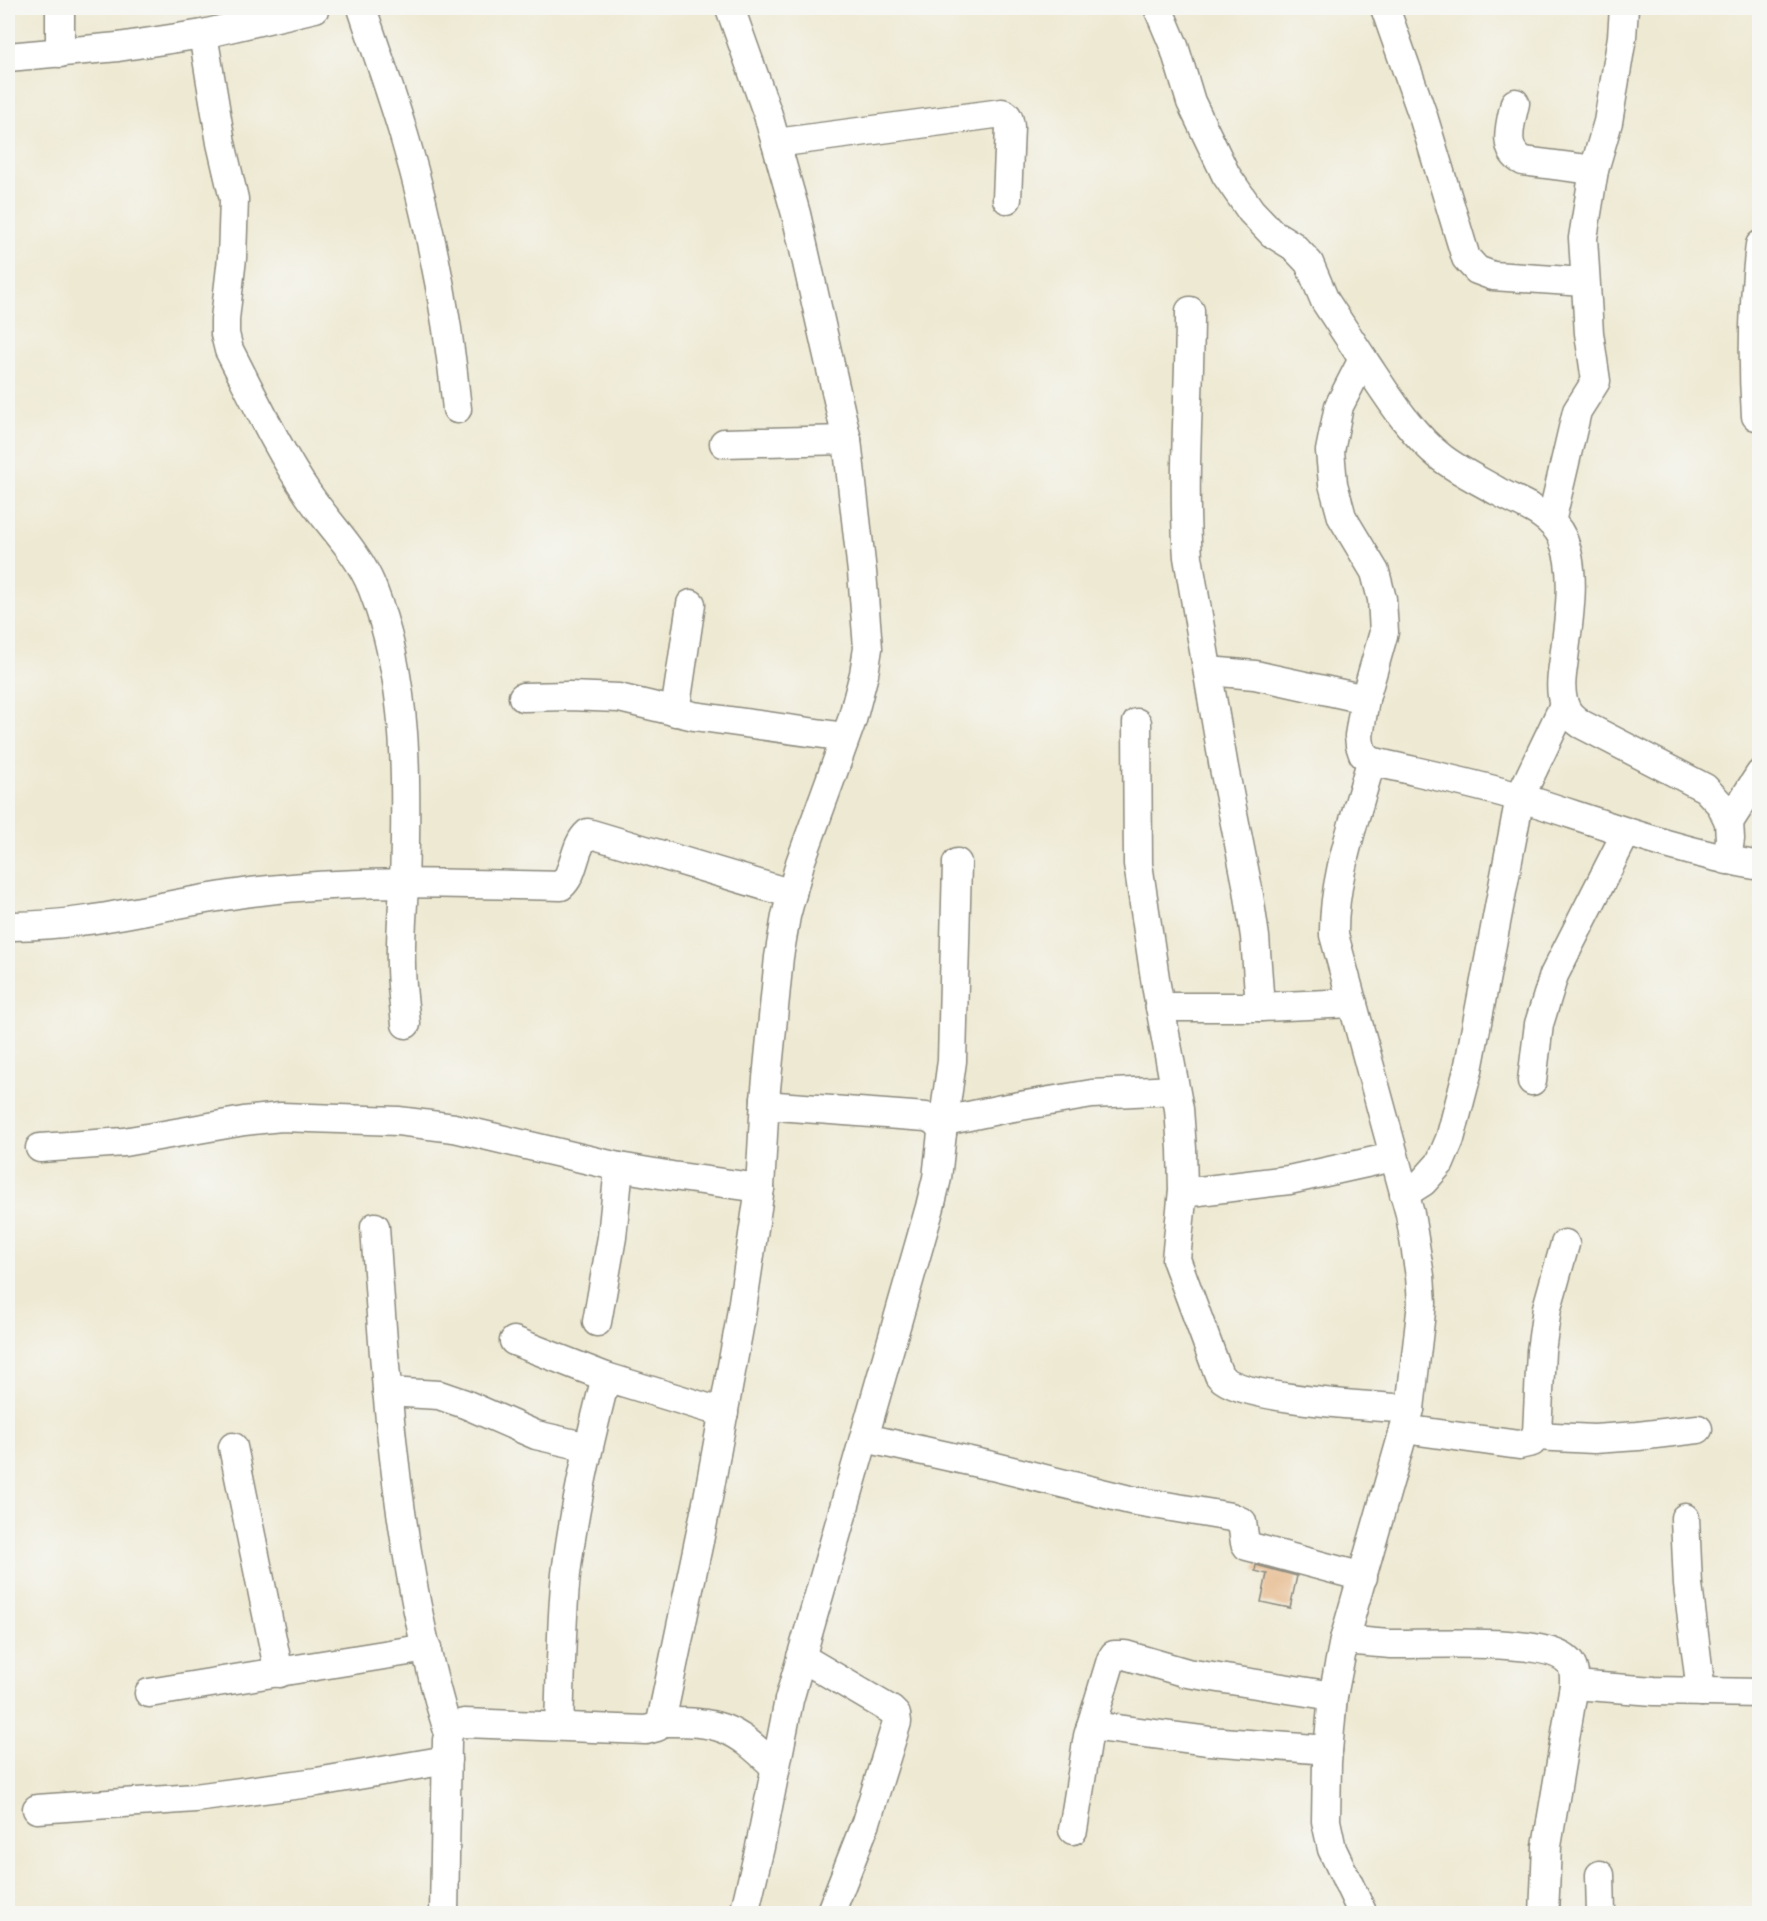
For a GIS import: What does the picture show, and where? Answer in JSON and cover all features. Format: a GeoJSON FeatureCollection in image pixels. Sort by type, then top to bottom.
{"type":"FeatureCollection","features":[{"type":"Feature","properties":{"kind":"street"},"geometry":{"type":"LineString","coordinates":[[60,8],[60,53]]}},
{"type":"Feature","properties":{"kind":"street"},"geometry":{"type":"LineString","coordinates":[[8,57],[118,47],[203,34],[315,8]]}},
{"type":"Feature","properties":{"kind":"street"},"geometry":{"type":"LineString","coordinates":[[362,8],[405,139],[431,244],[447,324],[457,409]]}},
{"type":"Feature","properties":{"kind":"street"},"geometry":{"type":"LineString","coordinates":[[448,1731],[454,1725],[464,1723],[646,1730],[657,1727],[661,1722],[706,1509],[751,1253],[760,1188],[765,1099],[779,957],[800,862],[845,737],[864,674],[868,648],[864,582],[847,440],[796,214],[768,115],[730,8]]}},
{"type":"Feature","properties":{"kind":"street"},"geometry":{"type":"LineString","coordinates":[[1158,8],[1174,46],[1191,102],[1226,175],[1251,211],[1272,233],[1293,246],[1309,263],[1325,301],[1398,410],[1441,457],[1459,470],[1544,516],[1557,528],[1569,558],[1570,602],[1561,691],[1564,705],[1570,716],[1581,724],[1705,788],[1721,805],[1729,822],[1730,839],[1727,860]]}},
{"type":"Feature","properties":{"kind":"street"},"geometry":{"type":"LineString","coordinates":[[1385,8],[1423,116],[1466,258],[1477,270],[1493,276],[1586,282]]}},
{"type":"Feature","properties":{"kind":"street"},"geometry":{"type":"LineString","coordinates":[[1551,522],[1577,411],[1596,381],[1583,238],[1594,170],[1608,122],[1622,38],[1624,8]]}},
{"type":"Feature","properties":{"kind":"street"},"geometry":{"type":"LineString","coordinates":[[203,34],[221,143],[234,199],[232,258],[225,334],[229,350],[270,429],[309,495],[355,555],[371,585],[384,620],[396,666],[401,699],[404,749],[404,884],[401,968],[406,1024]]}},
{"type":"Feature","properties":{"kind":"street"},"geometry":{"type":"LineString","coordinates":[[1515,104],[1509,133],[1510,145],[1516,157],[1523,161],[1594,170]]}},
{"type":"Feature","properties":{"kind":"street"},"geometry":{"type":"LineString","coordinates":[[776,143],[1002,113],[1009,118],[1010,127],[1007,199]]}},
{"type":"Feature","properties":{"kind":"street"},"geometry":{"type":"LineString","coordinates":[[1756,416],[1756,337],[1760,245]]}},
{"type":"Feature","properties":{"kind":"street"},"geometry":{"type":"LineString","coordinates":[[1190,311],[1185,523],[1192,590],[1248,889],[1255,938],[1260,1007]]}},
{"type":"Feature","properties":{"kind":"street"},"geometry":{"type":"LineString","coordinates":[[1363,359],[1339,406],[1330,451],[1333,484],[1342,517],[1375,572],[1382,598],[1384,632],[1365,699],[1360,745],[1363,754],[1371,761],[1520,797],[1626,833],[1727,860],[1760,866]]}},
{"type":"Feature","properties":{"kind":"street"},"geometry":{"type":"LineString","coordinates":[[724,442],[847,440]]}},
{"type":"Feature","properties":{"kind":"street"},"geometry":{"type":"LineString","coordinates":[[675,712],[692,604]]}},
{"type":"Feature","properties":{"kind":"street"},"geometry":{"type":"LineString","coordinates":[[1208,671],[1255,675],[1365,699]]}},
{"type":"Feature","properties":{"kind":"street"},"geometry":{"type":"LineString","coordinates":[[523,697],[619,698],[675,712],[845,737]]}},
{"type":"Feature","properties":{"kind":"street"},"geometry":{"type":"LineString","coordinates":[[1404,1194],[1423,1182],[1440,1163],[1450,1139],[1468,1070],[1520,797],[1564,705]]}},
{"type":"Feature","properties":{"kind":"street"},"geometry":{"type":"LineString","coordinates":[[1137,723],[1138,864],[1175,1090],[1182,1149],[1183,1193],[1176,1259],[1219,1375],[1223,1380],[1251,1391],[1407,1419],[1519,1445],[1532,1442],[1535,1436],[1541,1351],[1547,1308],[1565,1244]]}},
{"type":"Feature","properties":{"kind":"street"},"geometry":{"type":"LineString","coordinates":[[1363,1914],[1332,1849],[1326,1821],[1328,1750],[1333,1696],[1344,1640],[1407,1419],[1422,1303],[1410,1214],[1334,935],[1333,916],[1338,884],[1371,761]]}},
{"type":"Feature","properties":{"kind":"street"},"geometry":{"type":"LineString","coordinates":[[1729,822],[1760,774]]}},
{"type":"Feature","properties":{"kind":"street"},"geometry":{"type":"LineString","coordinates":[[8,927],[40,927],[260,891],[362,884],[561,886],[567,879],[585,836],[593,833],[792,894]]}},
{"type":"Feature","properties":{"kind":"street"},"geometry":{"type":"LineString","coordinates":[[1532,1082],[1539,1024],[1554,975],[1626,833]]}},
{"type":"Feature","properties":{"kind":"street"},"geometry":{"type":"LineString","coordinates":[[744,1914],[760,1847],[789,1700],[937,1178],[952,1061],[957,863]]}},
{"type":"Feature","properties":{"kind":"street"},"geometry":{"type":"LineString","coordinates":[[1160,1007],[1260,1007],[1353,1003]]}},
{"type":"Feature","properties":{"kind":"street"},"geometry":{"type":"LineString","coordinates":[[765,1099],[769,1104],[777,1106],[926,1117],[944,1127],[1002,1109],[1092,1094],[1175,1090]]}},
{"type":"Feature","properties":{"kind":"street"},"geometry":{"type":"LineString","coordinates":[[40,1148],[124,1142],[272,1118],[331,1118],[431,1124],[619,1167],[760,1188]]}},
{"type":"Feature","properties":{"kind":"street"},"geometry":{"type":"LineString","coordinates":[[1183,1193],[1289,1180],[1393,1156]]}},
{"type":"Feature","properties":{"kind":"street"},"geometry":{"type":"LineString","coordinates":[[597,1322],[612,1237],[619,1167]]}},
{"type":"Feature","properties":{"kind":"street"},"geometry":{"type":"LineString","coordinates":[[375,1227],[387,1392],[396,1477],[418,1609],[448,1731],[444,1914]]}},
{"type":"Feature","properties":{"kind":"street"},"geometry":{"type":"LineString","coordinates":[[514,1341],[606,1377],[724,1413]]}},
{"type":"Feature","properties":{"kind":"street"},"geometry":{"type":"LineString","coordinates":[[559,1725],[566,1575],[573,1522],[588,1447],[606,1377]]}},
{"type":"Feature","properties":{"kind":"street"},"geometry":{"type":"LineString","coordinates":[[387,1392],[440,1395],[536,1435],[588,1447]]}},
{"type":"Feature","properties":{"kind":"street"},"geometry":{"type":"LineString","coordinates":[[1535,1436],[1594,1438],[1638,1436],[1698,1429]]}},
{"type":"Feature","properties":{"kind":"street"},"geometry":{"type":"LineString","coordinates":[[865,1438],[1130,1500],[1231,1517],[1242,1522],[1247,1546],[1363,1577]]}},
{"type":"Feature","properties":{"kind":"street"},"geometry":{"type":"LineString","coordinates":[[233,1447],[279,1673]]}},
{"type":"Feature","properties":{"kind":"street"},"geometry":{"type":"LineString","coordinates":[[1685,1518],[1689,1596],[1701,1692]]}},
{"type":"Feature","properties":{"kind":"street"},"geometry":{"type":"LineString","coordinates":[[1344,1640],[1390,1644],[1472,1642],[1538,1649],[1554,1653],[1570,1663],[1574,1672],[1574,1685],[1548,1846],[1544,1914]]}},
{"type":"Feature","properties":{"kind":"street"},"geometry":{"type":"LineString","coordinates":[[149,1693],[427,1648]]}},
{"type":"Feature","properties":{"kind":"street"},"geometry":{"type":"LineString","coordinates":[[1073,1830],[1085,1750],[1114,1655],[1120,1654],[1187,1673],[1333,1696]]}},
{"type":"Feature","properties":{"kind":"street"},"geometry":{"type":"LineString","coordinates":[[801,1657],[891,1710],[896,1715],[897,1722],[866,1822],[830,1914]]}},
{"type":"Feature","properties":{"kind":"street"},"geometry":{"type":"LineString","coordinates":[[1574,1685],[1654,1691],[1760,1693]]}},
{"type":"Feature","properties":{"kind":"street"},"geometry":{"type":"LineString","coordinates":[[661,1722],[695,1722],[718,1726],[737,1734],[753,1745],[775,1767]]}},
{"type":"Feature","properties":{"kind":"street"},"geometry":{"type":"LineString","coordinates":[[1091,1726],[1209,1741],[1328,1750]]}},
{"type":"Feature","properties":{"kind":"street"},"geometry":{"type":"LineString","coordinates":[[37,1809],[195,1798],[317,1782],[447,1760]]}},
{"type":"Feature","properties":{"kind":"street"},"geometry":{"type":"LineString","coordinates":[[1600,1875],[1601,1914]]}},
{"type":"Feature","properties":{"kind":"building"},"geometry":{"type":"Polygon","coordinates":[[[1256,1565],[1297,1576],[1290,1608],[1261,1602],[1267,1574],[1255,1571],[1256,1565]]]}}]}
